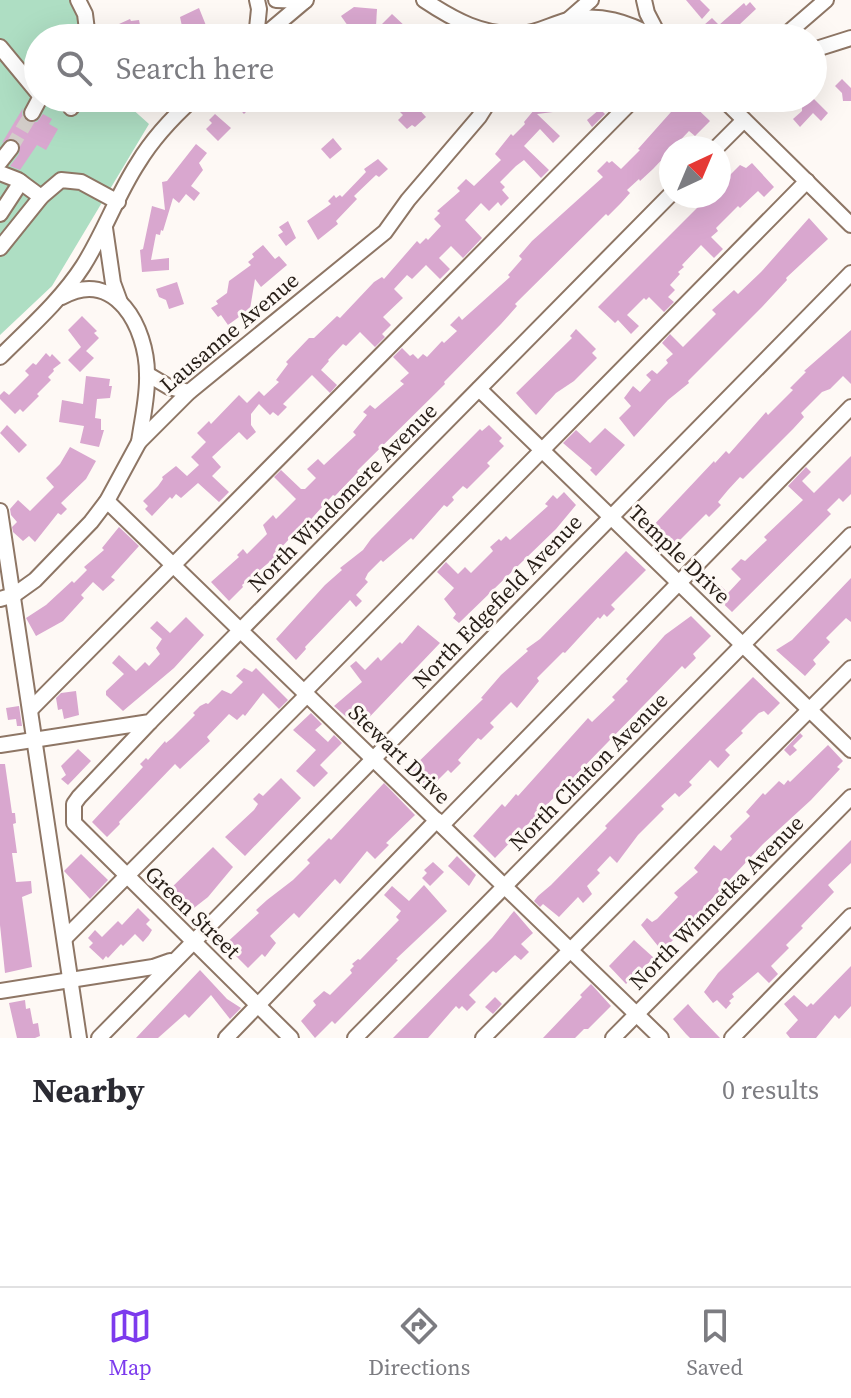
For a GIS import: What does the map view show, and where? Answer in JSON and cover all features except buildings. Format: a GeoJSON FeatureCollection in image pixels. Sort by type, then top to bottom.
{"type":"FeatureCollection","features":[{"type":"Feature","properties":{"kind":"street"},"geometry":{"type":"LineString","coordinates":[[78,0],[86,24]]}},
{"type":"Feature","properties":{"kind":"street"},"geometry":{"type":"LineString","coordinates":[[257,0],[258,24]]}},
{"type":"Feature","properties":{"kind":"street"},"geometry":{"type":"LineString","coordinates":[[276,0],[305,0]]}},
{"type":"Feature","properties":{"kind":"street"},"geometry":{"type":"LineString","coordinates":[[275,24],[305,0]]}},
{"type":"Feature","properties":{"kind":"street"},"geometry":{"type":"LineString","coordinates":[[424,0],[463,24]]}},
{"type":"Feature","properties":{"kind":"street"},"geometry":{"type":"LineString","coordinates":[[567,20],[591,0]]}},
{"type":"Feature","properties":{"kind":"street"},"geometry":{"type":"LineString","coordinates":[[644,0],[652,24]]}},
{"type":"Feature","properties":{"kind":"street"},"geometry":{"type":"LineString","coordinates":[[798,24],[826,0]]}},
{"type":"Feature","properties":{"kind":"street"},"geometry":{"type":"LineString","coordinates":[[558,24],[592,17],[629,24]]}},
{"type":"Feature","properties":{"kind":"street"},"geometry":{"type":"LineString","coordinates":[[827,46],[851,38]]}},
{"type":"Feature","properties":{"kind":"street"},"geometry":{"type":"LineString","coordinates":[[0,47],[24,77]]}},
{"type":"Feature","properties":{"kind":"street"},"geometry":{"type":"LineString","coordinates":[[0,357],[56,300],[81,269],[132,173],[150,145],[181,112]]}},
{"type":"Feature","properties":{"kind":"street","name":"Lausanne Avenue"},"geometry":{"type":"LineString","coordinates":[[7,597],[35,580],[91,522],[107,501],[139,442],[189,392],[385,232],[482,112]]}},
{"type":"Feature","properties":{"kind":"street"},"geometry":{"type":"LineString","coordinates":[[31,709],[621,112]]}},
{"type":"Feature","properties":{"kind":"street"},"geometry":{"type":"LineString","coordinates":[[736,112],[851,225]]}},
{"type":"Feature","properties":{"kind":"street"},"geometry":{"type":"LineString","coordinates":[[728,136],[744,120]]}},
{"type":"Feature","properties":{"kind":"street"},"geometry":{"type":"LineString","coordinates":[[0,162],[11,148]]}},
{"type":"Feature","properties":{"kind":"street"},"geometry":{"type":"LineString","coordinates":[[0,173],[21,182],[41,197]]}},
{"type":"Feature","properties":{"kind":"street"},"geometry":{"type":"LineString","coordinates":[[0,248],[41,197],[61,180],[81,182],[118,202]]}},
{"type":"Feature","properties":{"kind":"street"},"geometry":{"type":"LineString","coordinates":[[65,938],[807,181]]}},
{"type":"Feature","properties":{"kind":"street"},"geometry":{"type":"LineString","coordinates":[[0,214],[21,182]]}},
{"type":"Feature","properties":{"kind":"street","name":"North Windomere Avenue"},"geometry":{"type":"LineString","coordinates":[[73,813],[79,797],[150,722],[659,206]]}},
{"type":"Feature","properties":{"kind":"street"},"geometry":{"type":"LineString","coordinates":[[105,228],[110,268],[120,302],[144,352],[147,374],[139,442]]}},
{"type":"Feature","properties":{"kind":"street","name":"North Edgefield Avenue"},"geometry":{"type":"LineString","coordinates":[[99,1038],[851,273]]}},
{"type":"Feature","properties":{"kind":"street"},"geometry":{"type":"LineString","coordinates":[[56,300],[75,289],[91,287],[104,290],[120,302]]}},
{"type":"Feature","properties":{"kind":"street"},"geometry":{"type":"LineString","coordinates":[[147,374],[169,387],[189,392]]}},
{"type":"Feature","properties":{"kind":"street","name":"Temple Drive"},"geometry":{"type":"LineString","coordinates":[[479,389],[851,750]]}},
{"type":"Feature","properties":{"kind":"street"},"geometry":{"type":"LineString","coordinates":[[226,1038],[851,407]]}},
{"type":"Feature","properties":{"kind":"street","name":"Stewart Drive"},"geometry":{"type":"LineString","coordinates":[[107,501],[661,1038]]}},
{"type":"Feature","properties":{"kind":"street"},"geometry":{"type":"LineString","coordinates":[[0,511],[7,597],[31,709],[79,1038]]}},
{"type":"Feature","properties":{"kind":"street","name":"North Clinton Avenue"},"geometry":{"type":"LineString","coordinates":[[355,1038],[851,535]]}},
{"type":"Feature","properties":{"kind":"street"},"geometry":{"type":"LineString","coordinates":[[483,1038],[851,668]]}},
{"type":"Feature","properties":{"kind":"street"},"geometry":{"type":"LineString","coordinates":[[0,745],[150,722]]}},
{"type":"Feature","properties":{"kind":"street","name":"North Winnetka Avenue"},"geometry":{"type":"LineString","coordinates":[[613,1038],[851,797]]}},
{"type":"Feature","properties":{"kind":"street","name":"Green Street"},"geometry":{"type":"LineString","coordinates":[[73,813],[78,830],[291,1038]]}},
{"type":"Feature","properties":{"kind":"street"},"geometry":{"type":"LineString","coordinates":[[732,1038],[851,916]]}},
{"type":"Feature","properties":{"kind":"street"},"geometry":{"type":"LineString","coordinates":[[0,991],[153,967],[174,960]]}},
{"type":"Feature","properties":{"kind":"green space"},"geometry":{"type":"Polygon","coordinates":[[[0,0],[86,0],[93,24],[24,24],[24,112],[136,112],[149,124],[52,286],[0,335],[0,0]]]}},
{"type":"Feature","properties":{"kind":"tunnel"},"geometry":{"type":"LineString","coordinates":[[11,148],[32,113]]}}]}
